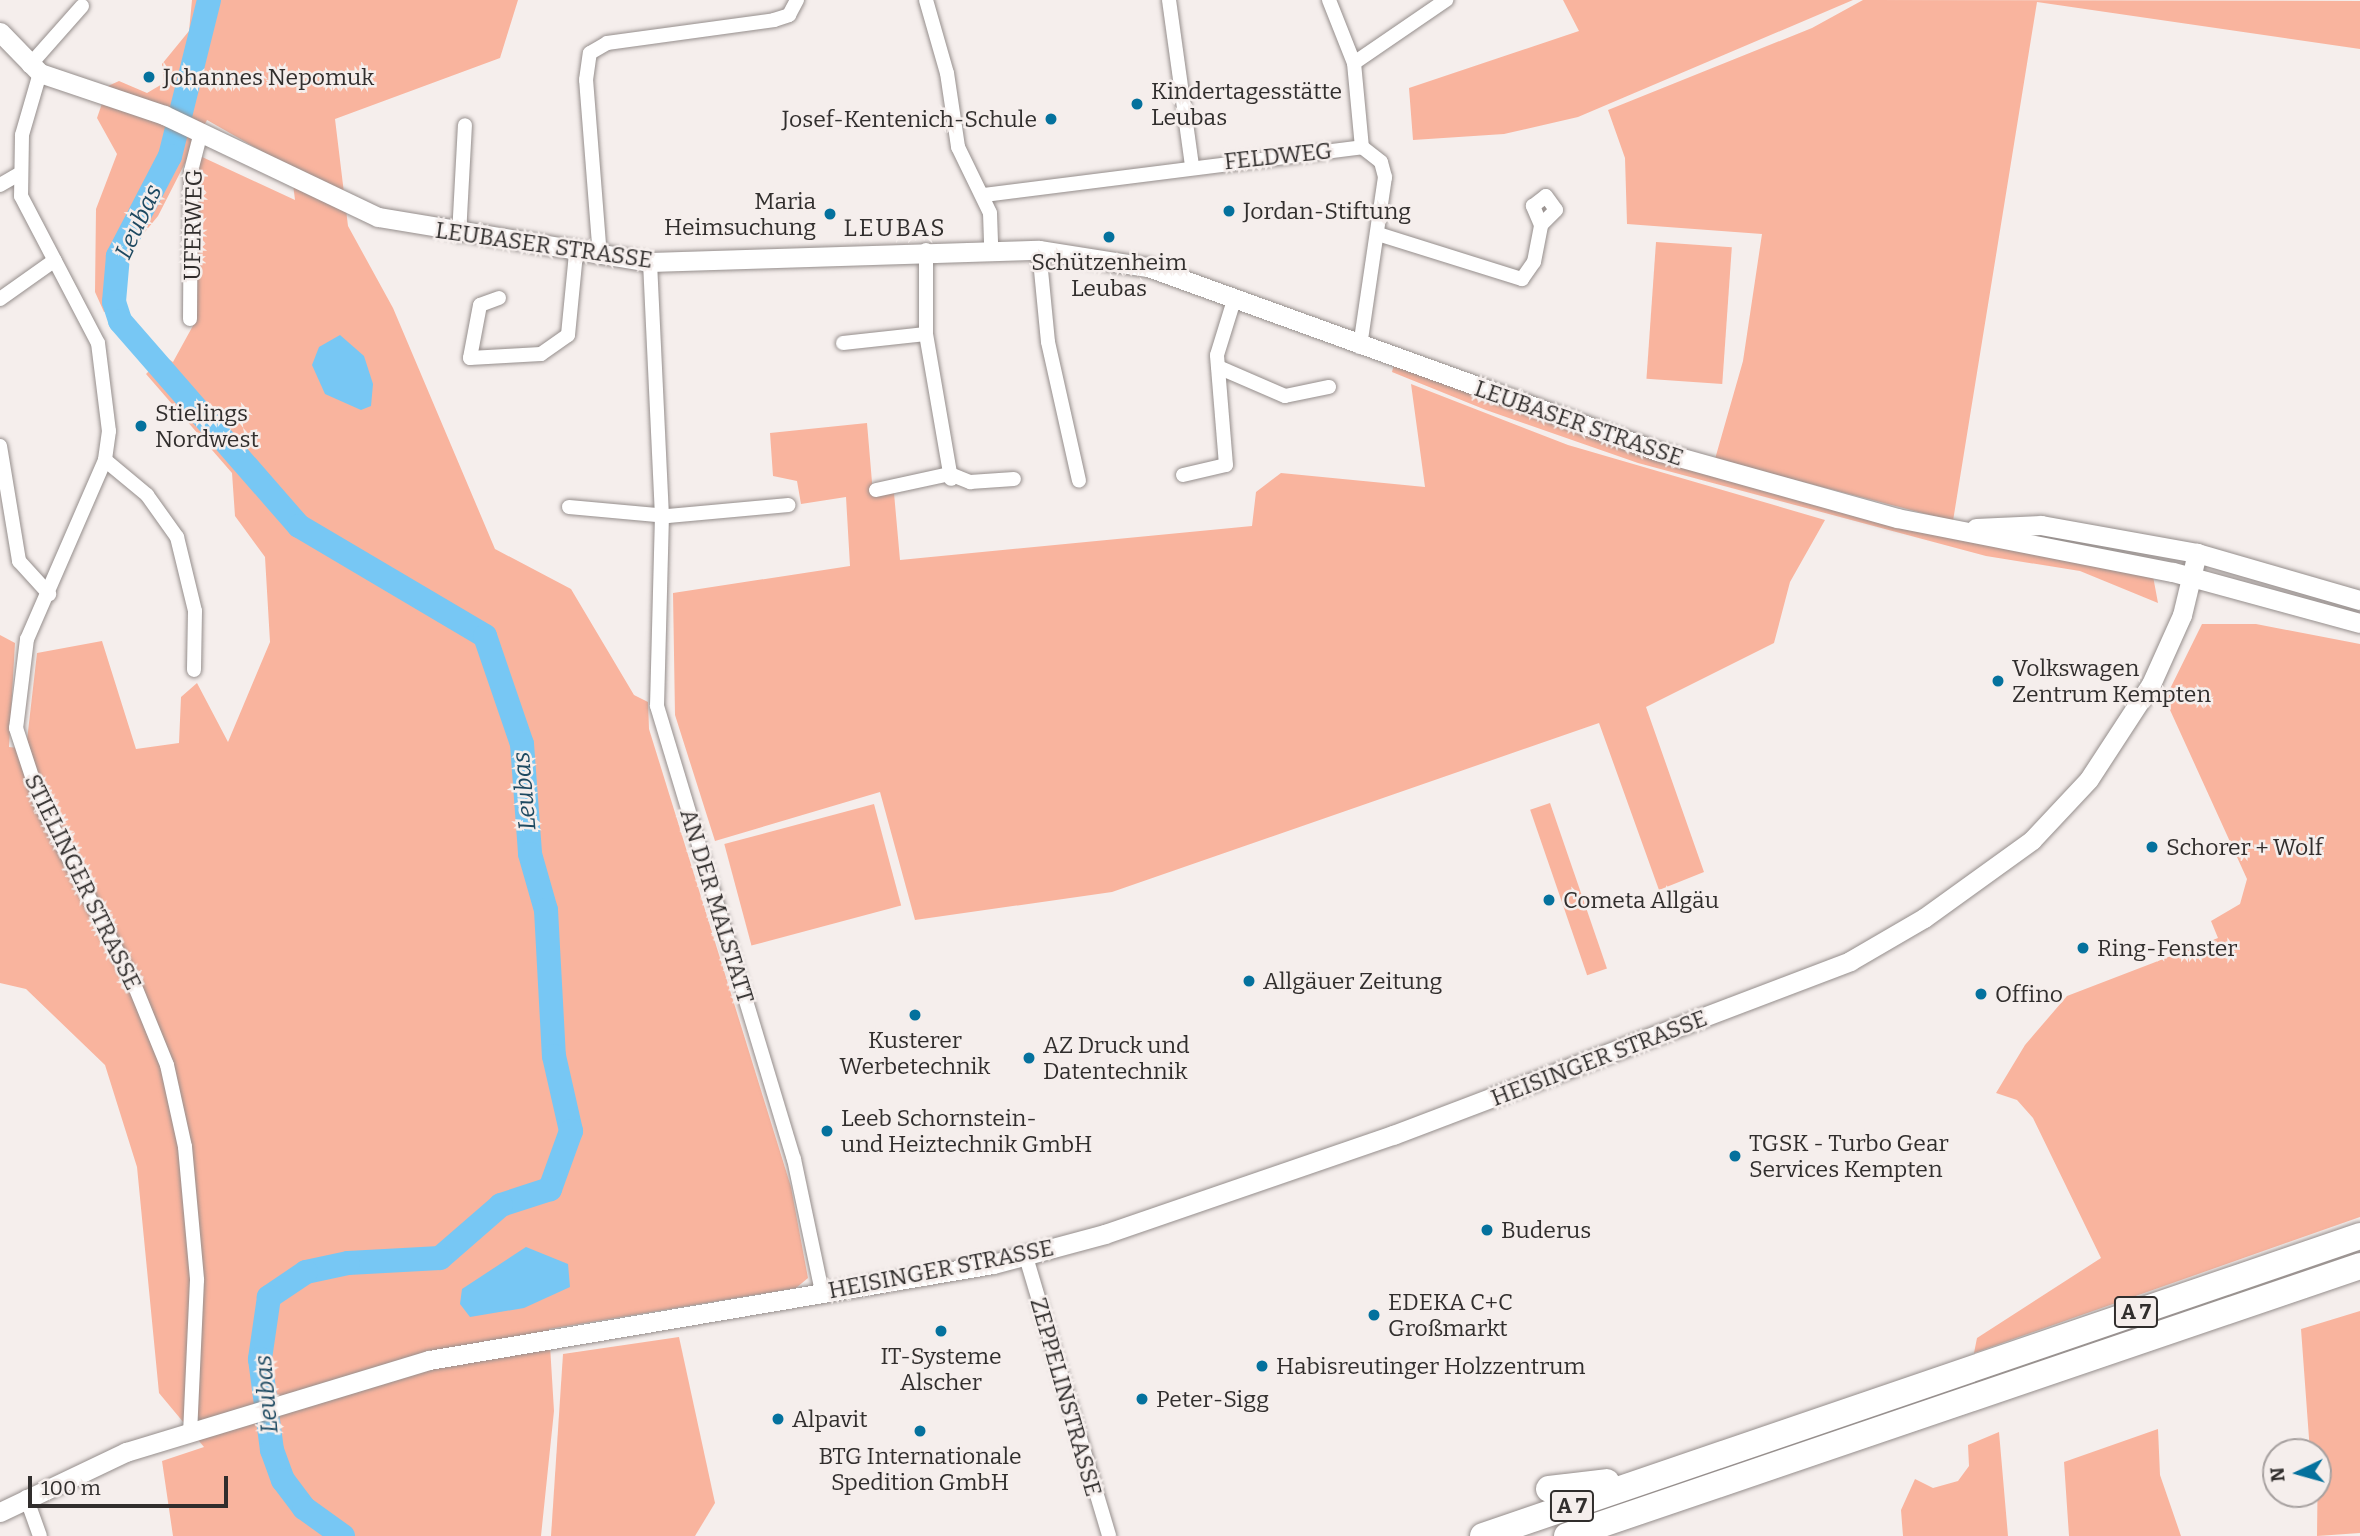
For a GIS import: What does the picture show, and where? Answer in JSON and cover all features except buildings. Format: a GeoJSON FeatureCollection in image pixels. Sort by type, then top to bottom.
{"type":"FeatureCollection","features":[{"type":"Feature","properties":{"kind":"highway","name":"A 7"},"geometry":{"type":"LineString","coordinates":[[1483,1536],[2360,1236]]}},
{"type":"Feature","properties":{"kind":"highway","name":"A 7"},"geometry":{"type":"LineString","coordinates":[[1566,1536],[2360,1266]]}},
{"type":"Feature","properties":{"kind":"highway"},"geometry":{"type":"LineString","coordinates":[[1549,1489],[1661,1476]]}},
{"type":"Feature","properties":{"kind":"main road"},"geometry":{"type":"LineString","coordinates":[[0,32],[35,69]]}},
{"type":"Feature","properties":{"kind":"main road","name":"LEUBASER STRASSE"},"geometry":{"type":"LineString","coordinates":[[35,69],[164,115],[307,188],[378,218],[459,235],[650,262],[926,250],[1039,250],[1148,267],[1360,347],[1657,451],[1954,530],[2129,563],[2360,623]]}},
{"type":"Feature","properties":{"kind":"main road"},"geometry":{"type":"LineString","coordinates":[[1954,530],[2040,525],[2197,553],[2360,600]]}},
{"type":"Feature","properties":{"kind":"main road","name":"HEISINGER STRASSE"},"geometry":{"type":"LineString","coordinates":[[0,1512],[81,1469],[190,1432],[489,1347],[1026,1256],[1402,1132],[1760,998],[1896,936],[2032,841],[2089,779],[2151,684],[2191,578],[2197,553]]}},
{"type":"Feature","properties":{"kind":"street"},"geometry":{"type":"LineString","coordinates":[[600,257],[586,79],[590,53],[607,43],[774,20],[789,15],[797,0]]}},
{"type":"Feature","properties":{"kind":"street"},"geometry":{"type":"LineString","coordinates":[[926,0],[947,74],[958,147],[984,195],[991,250]]}},
{"type":"Feature","properties":{"kind":"street"},"geometry":{"type":"LineString","coordinates":[[1169,0],[1192,165]]}},
{"type":"Feature","properties":{"kind":"street"},"geometry":{"type":"LineString","coordinates":[[1329,0],[1354,63],[1362,147]]}},
{"type":"Feature","properties":{"kind":"street"},"geometry":{"type":"LineString","coordinates":[[1354,63],[1446,0]]}},
{"type":"Feature","properties":{"kind":"street"},"geometry":{"type":"LineString","coordinates":[[35,69],[82,6]]}},
{"type":"Feature","properties":{"kind":"street","name":"STIELINGER STRASSE"},"geometry":{"type":"LineString","coordinates":[[35,69],[17,175],[27,212],[98,343],[110,405],[105,460],[22,657],[19,748],[167,1065],[185,1147],[197,1280],[190,1432]]}},
{"type":"Feature","properties":{"kind":"street"},"geometry":{"type":"LineString","coordinates":[[459,235],[465,125]]}},
{"type":"Feature","properties":{"kind":"street","name":"UFERWEG"},"geometry":{"type":"LineString","coordinates":[[190,319],[191,171],[195,129]]}},
{"type":"Feature","properties":{"kind":"street","name":"FELDWEG"},"geometry":{"type":"LineString","coordinates":[[984,195],[1192,165],[1362,147],[1381,162],[1385,177],[1360,347]]}},
{"type":"Feature","properties":{"kind":"street"},"geometry":{"type":"LineString","coordinates":[[0,185],[17,175]]}},
{"type":"Feature","properties":{"kind":"street"},"geometry":{"type":"LineString","coordinates":[[1378,234],[1522,279],[1534,262],[1541,225]]}},
{"type":"Feature","properties":{"kind":"street"},"geometry":{"type":"LineString","coordinates":[[926,250],[926,334],[950,477]]}},
{"type":"Feature","properties":{"kind":"street"},"geometry":{"type":"LineString","coordinates":[[1039,250],[1048,342],[1079,481]]}},
{"type":"Feature","properties":{"kind":"street"},"geometry":{"type":"LineString","coordinates":[[499,298],[480,305],[470,358],[522,358],[549,350],[568,335],[574,318],[576,253]]}},
{"type":"Feature","properties":{"kind":"street"},"geometry":{"type":"LineString","coordinates":[[0,299],[55,260]]}},
{"type":"Feature","properties":{"kind":"street","name":"AN DER MALSTATT"},"geometry":{"type":"LineString","coordinates":[[650,262],[662,515],[656,690],[661,730],[794,1159],[816,1293]]}},
{"type":"Feature","properties":{"kind":"street"},"geometry":{"type":"LineString","coordinates":[[1183,475],[1226,465],[1218,366],[1234,300]]}},
{"type":"Feature","properties":{"kind":"street"},"geometry":{"type":"LineString","coordinates":[[843,343],[926,334]]}},
{"type":"Feature","properties":{"kind":"street"},"geometry":{"type":"LineString","coordinates":[[1218,366],[1285,396],[1329,387]]}},
{"type":"Feature","properties":{"kind":"street"},"geometry":{"type":"LineString","coordinates":[[0,446],[19,561],[49,594]]}},
{"type":"Feature","properties":{"kind":"street"},"geometry":{"type":"LineString","coordinates":[[105,460],[147,495],[177,537],[195,611],[194,670]]}},
{"type":"Feature","properties":{"kind":"street"},"geometry":{"type":"LineString","coordinates":[[876,490],[950,477],[970,482],[1014,479]]}},
{"type":"Feature","properties":{"kind":"street"},"geometry":{"type":"LineString","coordinates":[[569,507],[662,515],[789,505]]}},
{"type":"Feature","properties":{"kind":"street","name":"ZEPPELINSTRASSE"},"geometry":{"type":"LineString","coordinates":[[1026,1256],[1109,1536]]}},
{"type":"Feature","properties":{"kind":"street"},"geometry":{"type":"LineString","coordinates":[[26,1497],[40,1536]]}},
{"type":"Feature","properties":{"kind":"shaded area"},"geometry":{"type":"Polygon","coordinates":[[[192,0],[518,0],[500,58],[335,119],[348,226],[393,308],[495,549],[571,589],[634,695],[648,702],[649,729],[791,1187],[808,1278],[796,1288],[549,1329],[554,1411],[541,1536],[173,1536],[162,1461],[204,1447],[159,1393],[137,1167],[105,1065],[26,989],[0,983],[0,635],[15,643],[9,747],[26,749],[37,653],[102,641],[136,749],[179,743],[181,697],[197,683],[228,742],[270,642],[265,557],[235,516],[232,473],[146,374],[164,356],[173,362],[195,322],[200,156],[295,200],[291,168],[207,120],[158,216],[125,256],[122,309],[104,312],[95,292],[96,209],[117,154],[97,118],[108,86],[119,81],[147,93],[164,83],[162,64],[189,31],[192,0]]]}},
{"type":"Feature","properties":{"kind":"shaded area"},"geometry":{"type":"Polygon","coordinates":[[[1563,0],[1853,0],[1578,117],[1504,134],[1413,140],[1409,88],[1579,31],[1563,0]]]}},
{"type":"Feature","properties":{"kind":"shaded area"},"geometry":{"type":"Polygon","coordinates":[[[1863,0],[2360,1],[2360,49],[2037,2],[1953,521],[1715,459],[1743,361],[1762,234],[1627,224],[1625,158],[1608,110],[1812,28],[1863,0]]]}},
{"type":"Feature","properties":{"kind":"shaded area"},"geometry":{"type":"Polygon","coordinates":[[[1656,242],[1732,247],[1722,384],[1646,379],[1656,242]]]}},
{"type":"Feature","properties":{"kind":"shaded area"},"geometry":{"type":"Polygon","coordinates":[[[1394,364],[1656,458],[2153,576],[2158,603],[2080,571],[1986,556],[1638,463],[1486,410],[1392,372],[1394,364]]]}},
{"type":"Feature","properties":{"kind":"shaded area"},"geometry":{"type":"Polygon","coordinates":[[[1411,384],[1568,445],[1825,520],[1790,582],[1774,643],[1646,707],[1704,872],[1659,890],[1599,723],[1112,892],[915,920],[880,792],[715,841],[675,715],[673,593],[850,566],[846,497],[801,504],[797,481],[773,476],[770,433],[867,423],[873,494],[894,493],[900,560],[1252,526],[1256,492],[1281,473],[1425,487],[1411,384]]]}},
{"type":"Feature","properties":{"kind":"shaded area"},"geometry":{"type":"Polygon","coordinates":[[[2202,624],[2256,624],[2360,644],[2360,1217],[1974,1353],[1977,1338],[2101,1258],[2033,1118],[2017,1100],[1996,1093],[2025,1045],[2067,996],[2218,938],[2211,921],[2240,904],[2247,879],[2165,699],[2202,624]]]}},
{"type":"Feature","properties":{"kind":"shaded area"},"geometry":{"type":"Polygon","coordinates":[[[1550,803],[1607,968],[1587,975],[1530,810],[1550,803]]]}},
{"type":"Feature","properties":{"kind":"shaded area"},"geometry":{"type":"Polygon","coordinates":[[[874,804],[901,905],[751,946],[724,844],[874,804]]]}},
{"type":"Feature","properties":{"kind":"shaded area"},"geometry":{"type":"Polygon","coordinates":[[[2360,1311],[2360,1533],[2317,1536],[2317,1508],[2332,1508],[2332,1438],[2309,1438],[2301,1329],[2360,1311]]]}},
{"type":"Feature","properties":{"kind":"shaded area"},"geometry":{"type":"Polygon","coordinates":[[[679,1337],[715,1503],[695,1536],[551,1536],[563,1354],[679,1337]]]}},
{"type":"Feature","properties":{"kind":"shaded area"},"geometry":{"type":"Polygon","coordinates":[[[2158,1429],[2160,1475],[2181,1536],[2069,1536],[2064,1462],[2158,1429]]]}},
{"type":"Feature","properties":{"kind":"shaded area"},"geometry":{"type":"Polygon","coordinates":[[[1999,1432],[2008,1536],[1903,1536],[1901,1510],[1915,1479],[1933,1488],[1958,1481],[1969,1466],[1968,1445],[1999,1432]]]}},
{"type":"Feature","properties":{"kind":"water"},"geometry":{"type":"Polygon","coordinates":[[[340,335],[364,356],[373,384],[371,406],[361,410],[325,394],[312,365],[319,347],[340,335]]]}},
{"type":"Feature","properties":{"kind":"water"},"geometry":{"type":"Polygon","coordinates":[[[526,1247],[568,1264],[570,1287],[524,1308],[470,1317],[460,1304],[462,1289],[526,1247]]]}},
{"type":"Feature","properties":{"kind":"waterway","name":"Leubas"},"geometry":{"type":"LineString","coordinates":[[209,0],[170,156],[118,256],[114,302],[120,321],[299,526],[485,636],[522,744],[530,854],[546,910],[554,1056],[571,1131],[550,1189],[501,1205],[440,1258],[348,1263],[306,1272],[269,1297],[260,1359],[272,1450],[283,1480],[304,1508],[343,1536]]}},
{"type":"Feature","properties":{"kind":"place","name":"Johannes Nepomuk"},"geometry":{"type":"Point","coordinates":[149,77]}},
{"type":"Feature","properties":{"kind":"place","name":"Kindertagesstätte Leubas"},"geometry":{"type":"Point","coordinates":[1137,104]}},
{"type":"Feature","properties":{"kind":"place","name":"Josef-Kentenich-Schule"},"geometry":{"type":"Point","coordinates":[1051,119]}},
{"type":"Feature","properties":{"kind":"place","name":"Jordan-Stiftung"},"geometry":{"type":"Point","coordinates":[1229,211]}},
{"type":"Feature","properties":{"kind":"place","name":"Maria Heimsuchung"},"geometry":{"type":"Point","coordinates":[830,214]}},
{"type":"Feature","properties":{"kind":"place","name":"Schützenheim Leubas"},"geometry":{"type":"Point","coordinates":[1109,237]}},
{"type":"Feature","properties":{"kind":"place","name":"Stielings Nordwest"},"geometry":{"type":"Point","coordinates":[141,426]}},
{"type":"Feature","properties":{"kind":"place","name":"Volkswagen Zentrum Kempten"},"geometry":{"type":"Point","coordinates":[1998,681]}},
{"type":"Feature","properties":{"kind":"place","name":"Schorer + Wolf"},"geometry":{"type":"Point","coordinates":[2152,847]}},
{"type":"Feature","properties":{"kind":"place","name":"Cometa Allgäu"},"geometry":{"type":"Point","coordinates":[1549,900]}},
{"type":"Feature","properties":{"kind":"place","name":"Ring-Fenster"},"geometry":{"type":"Point","coordinates":[2083,948]}},
{"type":"Feature","properties":{"kind":"place","name":"Allgäuer Zeitung"},"geometry":{"type":"Point","coordinates":[1249,981]}},
{"type":"Feature","properties":{"kind":"place","name":"Offino"},"geometry":{"type":"Point","coordinates":[1981,994]}},
{"type":"Feature","properties":{"kind":"place","name":"Kusterer Werbetechnik"},"geometry":{"type":"Point","coordinates":[915,1015]}},
{"type":"Feature","properties":{"kind":"place","name":"AZ Druck und Datentechnik"},"geometry":{"type":"Point","coordinates":[1029,1058]}},
{"type":"Feature","properties":{"kind":"place","name":"Leeb Schornstein- und Heiztechnik GmbH"},"geometry":{"type":"Point","coordinates":[827,1131]}},
{"type":"Feature","properties":{"kind":"place","name":"TGSK - Turbo Gear Services Kempten"},"geometry":{"type":"Point","coordinates":[1735,1156]}},
{"type":"Feature","properties":{"kind":"place","name":"Buderus"},"geometry":{"type":"Point","coordinates":[1487,1230]}},
{"type":"Feature","properties":{"kind":"place","name":"EDEKA C+C Großmarkt"},"geometry":{"type":"Point","coordinates":[1374,1315]}},
{"type":"Feature","properties":{"kind":"place","name":"IT-Systeme Alscher"},"geometry":{"type":"Point","coordinates":[941,1331]}},
{"type":"Feature","properties":{"kind":"place","name":"Habisreutinger Holzzentrum"},"geometry":{"type":"Point","coordinates":[1262,1366]}},
{"type":"Feature","properties":{"kind":"place","name":"Peter-Sigg"},"geometry":{"type":"Point","coordinates":[1142,1399]}},
{"type":"Feature","properties":{"kind":"place","name":"Alpavit"},"geometry":{"type":"Point","coordinates":[778,1419]}},
{"type":"Feature","properties":{"kind":"place","name":"BTG Internationale Spedition GmbH"},"geometry":{"type":"Point","coordinates":[920,1431]}},
{"type":"Feature","properties":{"kind":"district","name":"LEUBAS"},"geometry":{"type":"Point","coordinates":[895,229]}}]}
